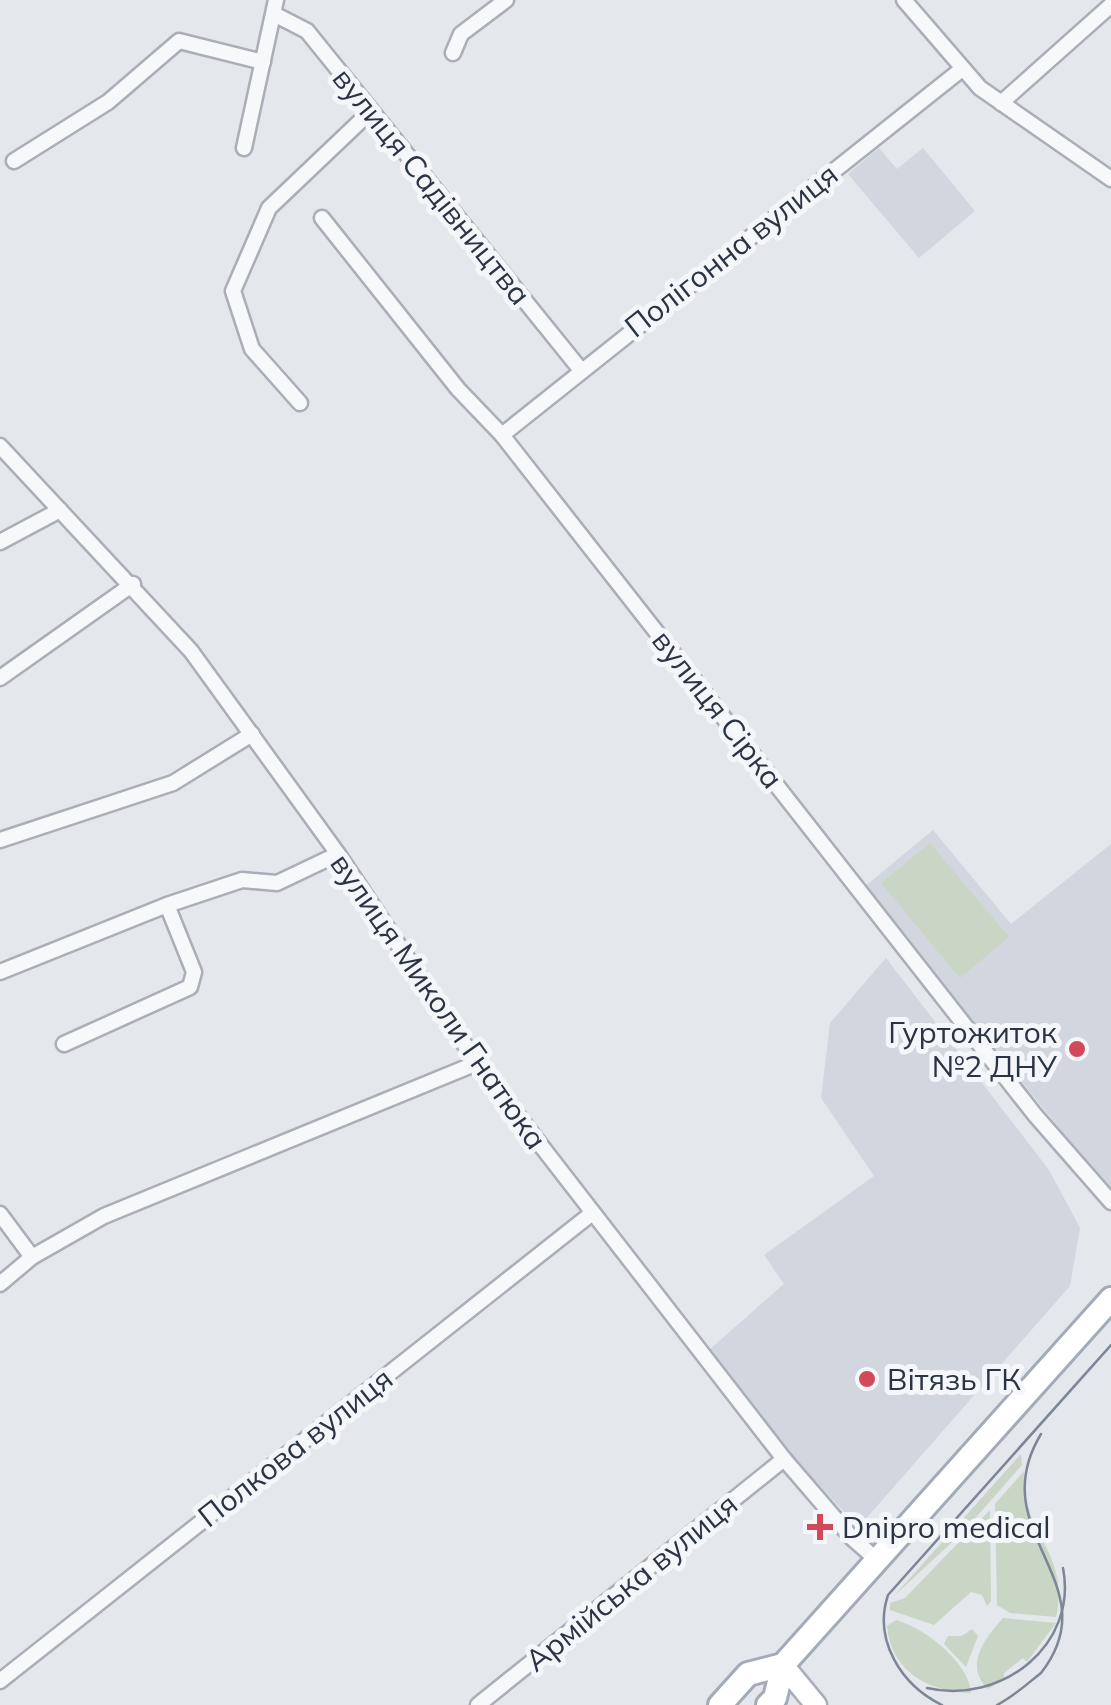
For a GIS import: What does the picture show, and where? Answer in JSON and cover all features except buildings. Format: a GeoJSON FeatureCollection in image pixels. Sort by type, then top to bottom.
{"type":"FeatureCollection","features":[{"type":"Feature","properties":{"kind":"main road"},"geometry":{"type":"LineString","coordinates":[[768,1705],[775,1698],[783,1665],[1111,1299]]}},
{"type":"Feature","properties":{"kind":"main road"},"geometry":{"type":"LineString","coordinates":[[720,1705],[748,1674],[783,1665]]}},
{"type":"Feature","properties":{"kind":"main road"},"geometry":{"type":"LineString","coordinates":[[783,1665],[816,1705]]}},
{"type":"Feature","properties":{"kind":"street"},"geometry":{"type":"LineString","coordinates":[[453,53],[461,34],[506,0]]}},
{"type":"Feature","properties":{"kind":"street"},"geometry":{"type":"LineString","coordinates":[[904,0],[962,68],[1002,103],[1111,178]]}},
{"type":"Feature","properties":{"kind":"street"},"geometry":{"type":"LineString","coordinates":[[1002,103],[1111,6]]}},
{"type":"Feature","properties":{"kind":"street"},"geometry":{"type":"LineString","coordinates":[[244,148],[275,7]]}},
{"type":"Feature","properties":{"kind":"street","name":"вулиця Садівництва"},"geometry":{"type":"LineString","coordinates":[[275,7],[307,31],[580,369]]}},
{"type":"Feature","properties":{"kind":"street"},"geometry":{"type":"LineString","coordinates":[[14,162],[108,102],[179,42],[262,62]]}},
{"type":"Feature","properties":{"kind":"street","name":"Полігонна вулиця"},"geometry":{"type":"LineString","coordinates":[[502,435],[962,68]]}},
{"type":"Feature","properties":{"kind":"street"},"geometry":{"type":"LineString","coordinates":[[300,403],[252,349],[233,292],[269,208],[371,111]]}},
{"type":"Feature","properties":{"kind":"street","name":"вулиця Сірка"},"geometry":{"type":"LineString","coordinates":[[322,218],[458,389],[502,435],[1035,1115],[1111,1202]]}},
{"type":"Feature","properties":{"kind":"street","name":"вулиця Миколи Гнатюка"},"geometry":{"type":"LineString","coordinates":[[0,446],[133,584],[191,651],[338,854],[477,1063],[784,1459],[852,1538],[876,1559]]}},
{"type":"Feature","properties":{"kind":"street"},"geometry":{"type":"LineString","coordinates":[[0,542],[60,510]]}},
{"type":"Feature","properties":{"kind":"street"},"geometry":{"type":"LineString","coordinates":[[0,678],[133,584]]}},
{"type":"Feature","properties":{"kind":"street"},"geometry":{"type":"LineString","coordinates":[[0,840],[173,783],[252,734]]}},
{"type":"Feature","properties":{"kind":"street"},"geometry":{"type":"LineString","coordinates":[[0,972],[167,905],[242,880],[277,883],[338,854]]}},
{"type":"Feature","properties":{"kind":"street"},"geometry":{"type":"LineString","coordinates":[[64,1044],[190,987],[194,972],[167,905]]}},
{"type":"Feature","properties":{"kind":"street"},"geometry":{"type":"LineString","coordinates":[[0,1284],[32,1257],[104,1216],[477,1063]]}},
{"type":"Feature","properties":{"kind":"street"},"geometry":{"type":"LineString","coordinates":[[0,1214],[32,1257]]}},
{"type":"Feature","properties":{"kind":"street","name":"Полкова вулиця"},"geometry":{"type":"LineString","coordinates":[[0,1681],[591,1214]]}},
{"type":"Feature","properties":{"kind":"street","name":"Армійська вулиця"},"geometry":{"type":"LineString","coordinates":[[478,1705],[784,1459]]}},
{"type":"Feature","properties":{"kind":"shaded area"},"geometry":{"type":"Polygon","coordinates":[[[879,148],[897,169],[923,148],[975,211],[919,258],[848,174],[879,148]]]}},
{"type":"Feature","properties":{"kind":"shaded area"},"geometry":{"type":"Polygon","coordinates":[[[933,830],[1011,924],[1111,844],[1111,1192],[864,887],[933,830]]]}},
{"type":"Feature","properties":{"kind":"shaded area"},"geometry":{"type":"Polygon","coordinates":[[[886,958],[1049,1170],[1080,1228],[1070,1286],[863,1522],[846,1514],[790,1454],[709,1350],[784,1284],[764,1255],[874,1176],[821,1098],[830,1023],[886,958]]]}},
{"type":"Feature","properties":{"kind":"green space"},"geometry":{"type":"Polygon","coordinates":[[[930,843],[1009,937],[960,978],[881,883],[930,843]]]}},
{"type":"Feature","properties":{"kind":"green space"},"geometry":{"type":"Polygon","coordinates":[[[1021,1454],[1022,1465],[963,1532],[893,1597],[1021,1454]]]}},
{"type":"Feature","properties":{"kind":"green space"},"geometry":{"type":"Polygon","coordinates":[[[1024,1471],[1029,1511],[1057,1575],[1056,1617],[1010,1613],[997,1605],[995,1504],[1024,1471]]]}},
{"type":"Feature","properties":{"kind":"green space"},"geometry":{"type":"Polygon","coordinates":[[[990,1510],[991,1601],[987,1606],[982,1595],[971,1592],[934,1625],[890,1610],[890,1603],[905,1598],[990,1510]]]}},
{"type":"Feature","properties":{"kind":"green space"},"geometry":{"type":"Polygon","coordinates":[[[1003,1618],[1056,1623],[1027,1662],[1023,1658],[1003,1674],[1005,1679],[988,1689],[981,1680],[977,1662],[989,1635],[1003,1618]]]}},
{"type":"Feature","properties":{"kind":"green space"},"geometry":{"type":"Polygon","coordinates":[[[896,1620],[943,1647],[962,1670],[971,1693],[941,1689],[904,1667],[890,1642],[887,1626],[896,1620]]]}},
{"type":"Feature","properties":{"kind":"green space"},"geometry":{"type":"Polygon","coordinates":[[[972,1629],[978,1636],[966,1667],[944,1644],[948,1636],[962,1636],[972,1629]]]}},
{"type":"Feature","properties":{"kind":"tram line"},"geometry":{"type":"LineString","coordinates":[[942,1705],[914,1686],[894,1659],[884,1628],[888,1595],[1111,1345]]}},
{"type":"Feature","properties":{"kind":"tram line"},"geometry":{"type":"LineString","coordinates":[[997,1705],[1041,1673],[1059,1641],[1062,1612],[1056,1584],[1033,1529],[1026,1500],[1027,1469],[1041,1434]]}},
{"type":"Feature","properties":{"kind":"tram line"},"geometry":{"type":"LineString","coordinates":[[927,1688],[955,1691],[982,1687],[1007,1678],[1029,1663],[1059,1622],[1065,1596],[1063,1568]]}},
{"type":"Feature","properties":{"kind":"place","name":"Гуртожиток №2 ДНУ"},"geometry":{"type":"Point","coordinates":[1077,1049]}},
{"type":"Feature","properties":{"kind":"place","name":"Вітязь ГК"},"geometry":{"type":"Point","coordinates":[867,1379]}},
{"type":"Feature","properties":{"kind":"place","name":"Dnipro medical"},"geometry":{"type":"Point","coordinates":[820,1527]}}]}
